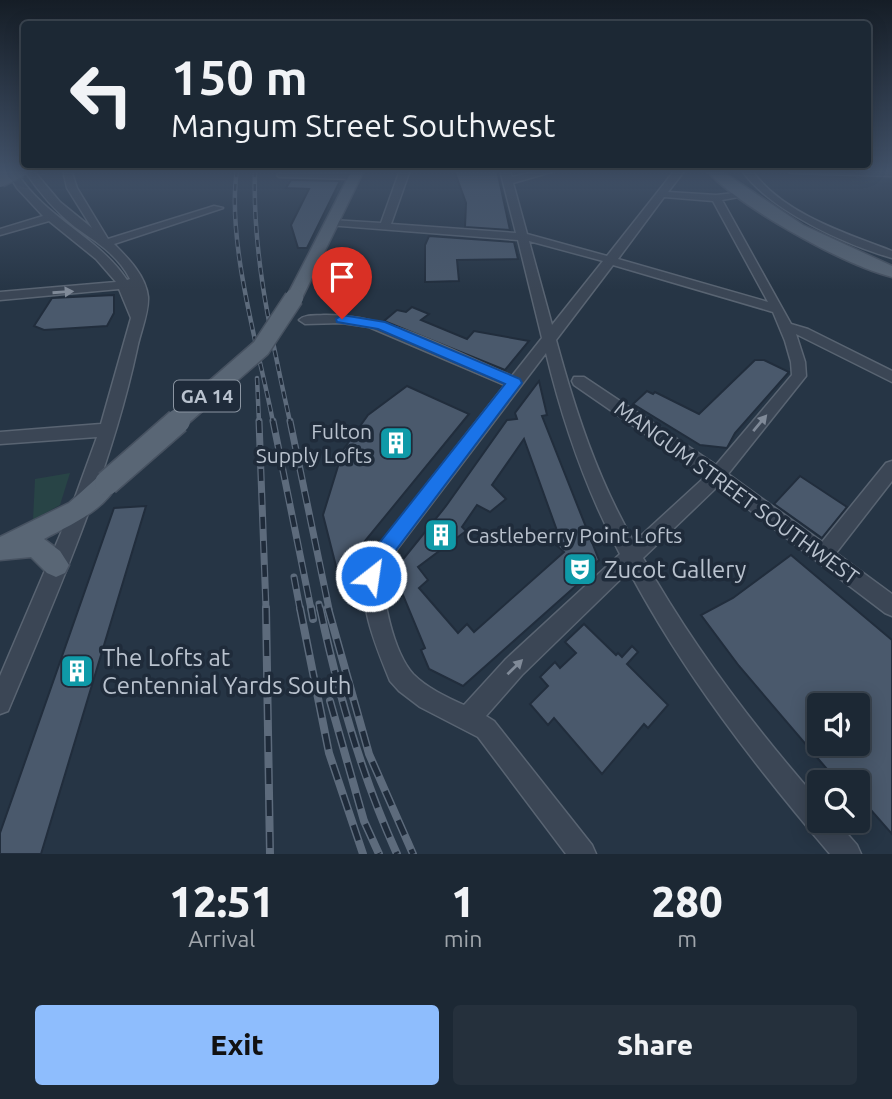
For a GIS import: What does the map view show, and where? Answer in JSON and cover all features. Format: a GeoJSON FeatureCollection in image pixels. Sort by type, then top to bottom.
{"type":"FeatureCollection","features":[{"type":"Feature","properties":{"kind":"main road","name":"GA 14"},"geometry":{"type":"LineString","coordinates":[[77,510],[261,348],[294,299],[339,210]]}},
{"type":"Feature","properties":{"kind":"main road"},"geometry":{"type":"LineString","coordinates":[[768,210],[805,233],[892,272]]}},
{"type":"Feature","properties":{"kind":"main road"},"geometry":{"type":"LineString","coordinates":[[0,550],[77,510]]}},
{"type":"Feature","properties":{"kind":"main road"},"geometry":{"type":"LineString","coordinates":[[0,550],[32,544],[43,550],[56,565]]}},
{"type":"Feature","properties":{"kind":"street"},"geometry":{"type":"LineString","coordinates":[[44,210],[131,282]]}},
{"type":"Feature","properties":{"kind":"street"},"geometry":{"type":"LineString","coordinates":[[64,210],[75,221],[103,240],[211,210]]}},
{"type":"Feature","properties":{"kind":"street"},"geometry":{"type":"LineString","coordinates":[[0,703],[107,429],[137,318],[131,282],[87,210]]}},
{"type":"Feature","properties":{"kind":"street"},"geometry":{"type":"LineString","coordinates":[[385,227],[391,210]]}},
{"type":"Feature","properties":{"kind":"street"},"geometry":{"type":"LineString","coordinates":[[515,210],[548,339],[582,453],[631,556],[706,677],[778,772],[848,854]]}},
{"type":"Feature","properties":{"kind":"street"},"geometry":{"type":"LineString","coordinates":[[583,854],[486,729],[414,690],[398,673],[371,591],[371,576],[376,562],[649,210]]}},
{"type":"Feature","properties":{"kind":"street"},"geometry":{"type":"LineString","coordinates":[[468,717],[482,699],[717,476],[799,376],[801,365],[786,327],[723,210]]}},
{"type":"Feature","properties":{"kind":"street"},"geometry":{"type":"LineString","coordinates":[[794,210],[892,256]]}},
{"type":"Feature","properties":{"kind":"street"},"geometry":{"type":"LineString","coordinates":[[0,232],[51,216]]}},
{"type":"Feature","properties":{"kind":"street"},"geometry":{"type":"LineString","coordinates":[[332,223],[547,240],[777,309]]}},
{"type":"Feature","properties":{"kind":"street"},"geometry":{"type":"LineString","coordinates":[[0,296],[131,282]]}},
{"type":"Feature","properties":{"kind":"street"},"geometry":{"type":"LineString","coordinates":[[305,320],[372,323],[514,383]]}},
{"type":"Feature","properties":{"kind":"street"},"geometry":{"type":"LineString","coordinates":[[786,327],[803,332],[892,377]]}},
{"type":"Feature","properties":{"kind":"street","name":"MANGUM STREET SOUTHWEST"},"geometry":{"type":"LineString","coordinates":[[579,382],[717,476],[892,606]]}},
{"type":"Feature","properties":{"kind":"street"},"geometry":{"type":"LineString","coordinates":[[0,438],[107,429]]}},
{"type":"Feature","properties":{"kind":"street"},"geometry":{"type":"LineString","coordinates":[[824,554],[892,468]]}},
{"type":"Feature","properties":{"kind":"green space"},"geometry":{"type":"Polygon","coordinates":[[[70,473],[60,505],[33,520],[35,479],[70,473]]]}},
{"type":"Feature","properties":{"kind":"building"},"geometry":{"type":"Polygon","coordinates":[[[299,210],[326,210],[307,248],[298,248],[291,225],[299,210]]]}},
{"type":"Feature","properties":{"kind":"building"},"geometry":{"type":"Polygon","coordinates":[[[466,210],[506,210],[510,230],[465,227],[466,210]]]}},
{"type":"Feature","properties":{"kind":"building"},"geometry":{"type":"Polygon","coordinates":[[[429,236],[514,242],[518,259],[457,260],[459,281],[425,282],[425,245],[429,236]]]}},
{"type":"Feature","properties":{"kind":"building"},"geometry":{"type":"Polygon","coordinates":[[[332,253],[352,254],[344,274],[322,272],[332,253]]]}},
{"type":"Feature","properties":{"kind":"building"},"geometry":{"type":"Polygon","coordinates":[[[114,295],[114,313],[107,326],[44,330],[34,326],[52,298],[114,295]]]}},
{"type":"Feature","properties":{"kind":"building"},"geometry":{"type":"Polygon","coordinates":[[[412,307],[429,314],[421,320],[467,339],[474,331],[529,341],[505,370],[384,321],[397,310],[406,312],[412,307]]]}},
{"type":"Feature","properties":{"kind":"building"},"geometry":{"type":"Polygon","coordinates":[[[755,360],[764,360],[789,372],[735,433],[727,448],[700,445],[633,404],[647,391],[653,394],[655,392],[699,414],[755,360]]]}},
{"type":"Feature","properties":{"kind":"building","name":"Castleberry Point Lofts"},"geometry":{"type":"Polygon","coordinates":[[[539,381],[547,415],[542,416],[599,560],[576,582],[578,584],[463,686],[429,669],[421,650],[425,648],[403,595],[401,596],[396,586],[400,563],[446,506],[507,420],[517,419],[515,413],[539,381]],[[524,439],[492,485],[506,499],[490,512],[477,505],[462,527],[466,531],[418,567],[428,580],[419,588],[458,633],[467,624],[474,632],[564,552],[555,544],[560,539],[524,439]]]}},
{"type":"Feature","properties":{"kind":"building"},"geometry":{"type":"Polygon","coordinates":[[[407,386],[469,414],[338,574],[323,515],[343,450],[368,415],[407,386]]]}},
{"type":"Feature","properties":{"kind":"building"},"geometry":{"type":"Polygon","coordinates":[[[800,476],[847,507],[822,538],[774,504],[800,476]]]}},
{"type":"Feature","properties":{"kind":"building","name":"The Lofts at Centennial Yards South"},"geometry":{"type":"Polygon","coordinates":[[[146,506],[41,854],[0,854],[0,833],[114,508],[146,506]]]}},
{"type":"Feature","properties":{"kind":"building"},"geometry":{"type":"Polygon","coordinates":[[[791,555],[892,640],[892,834],[870,811],[870,770],[828,770],[816,756],[870,756],[870,693],[807,693],[807,746],[739,666],[701,615],[733,598],[791,555]]]}},
{"type":"Feature","properties":{"kind":"building"},"geometry":{"type":"Polygon","coordinates":[[[584,624],[616,655],[618,653],[622,657],[632,646],[638,652],[627,664],[668,705],[648,728],[644,724],[602,774],[554,718],[548,725],[530,704],[548,686],[540,677],[555,662],[560,668],[576,653],[565,642],[584,624]]]}},
{"type":"Feature","properties":{"kind":"railway"},"geometry":{"type":"LineString","coordinates":[[235,210],[246,296],[273,422]]}},
{"type":"Feature","properties":{"kind":"railway"},"geometry":{"type":"LineString","coordinates":[[255,210],[260,266],[270,328],[290,422]]}},
{"type":"Feature","properties":{"kind":"railway"},"geometry":{"type":"LineString","coordinates":[[257,378],[259,422]]}},
{"type":"Feature","properties":{"kind":"railway"},"geometry":{"type":"LineString","coordinates":[[259,421],[266,609]]}},
{"type":"Feature","properties":{"kind":"railway"},"geometry":{"type":"LineString","coordinates":[[273,421],[311,609]]}},
{"type":"Feature","properties":{"kind":"railway"},"geometry":{"type":"LineString","coordinates":[[290,421],[329,609]]}},
{"type":"Feature","properties":{"kind":"railway"},"geometry":{"type":"LineString","coordinates":[[294,577],[300,609]]}},
{"type":"Feature","properties":{"kind":"railway"},"geometry":{"type":"LineString","coordinates":[[319,604],[320,609]]}},
{"type":"Feature","properties":{"kind":"railway"},"geometry":{"type":"LineString","coordinates":[[266,608],[270,854]]}},
{"type":"Feature","properties":{"kind":"railway"},"geometry":{"type":"LineString","coordinates":[[300,608],[329,753],[363,854]]}},
{"type":"Feature","properties":{"kind":"railway"},"geometry":{"type":"LineString","coordinates":[[311,608],[313,619]]}},
{"type":"Feature","properties":{"kind":"railway"},"geometry":{"type":"LineString","coordinates":[[320,608],[352,733],[372,794],[397,854]]}},
{"type":"Feature","properties":{"kind":"railway"},"geometry":{"type":"LineString","coordinates":[[328,608],[369,754],[413,854]]}},
{"type":"Feature","properties":{"kind":"railway"},"geometry":{"type":"LineString","coordinates":[[330,701],[364,821],[379,854]]}},
{"type":"Feature","properties":{"kind":"place","name":"Fulton Supply Lofts"},"geometry":{"type":"Point","coordinates":[396,443]}},
{"type":"Feature","properties":{"kind":"place","name":"Castleberry Point Lofts"},"geometry":{"type":"Point","coordinates":[441,535]}},
{"type":"Feature","properties":{"kind":"place","name":"Zucot Gallery"},"geometry":{"type":"Point","coordinates":[580,569]}},
{"type":"Feature","properties":{"kind":"place","name":"The Lofts at Centennial Yards South"},"geometry":{"type":"Point","coordinates":[77,671]}},
{"type":"Feature","properties":{"kind":"route"},"geometry":{"type":"LineString","coordinates":[[342,319],[381,325],[514,383],[376,562],[371,576]]}}]}
